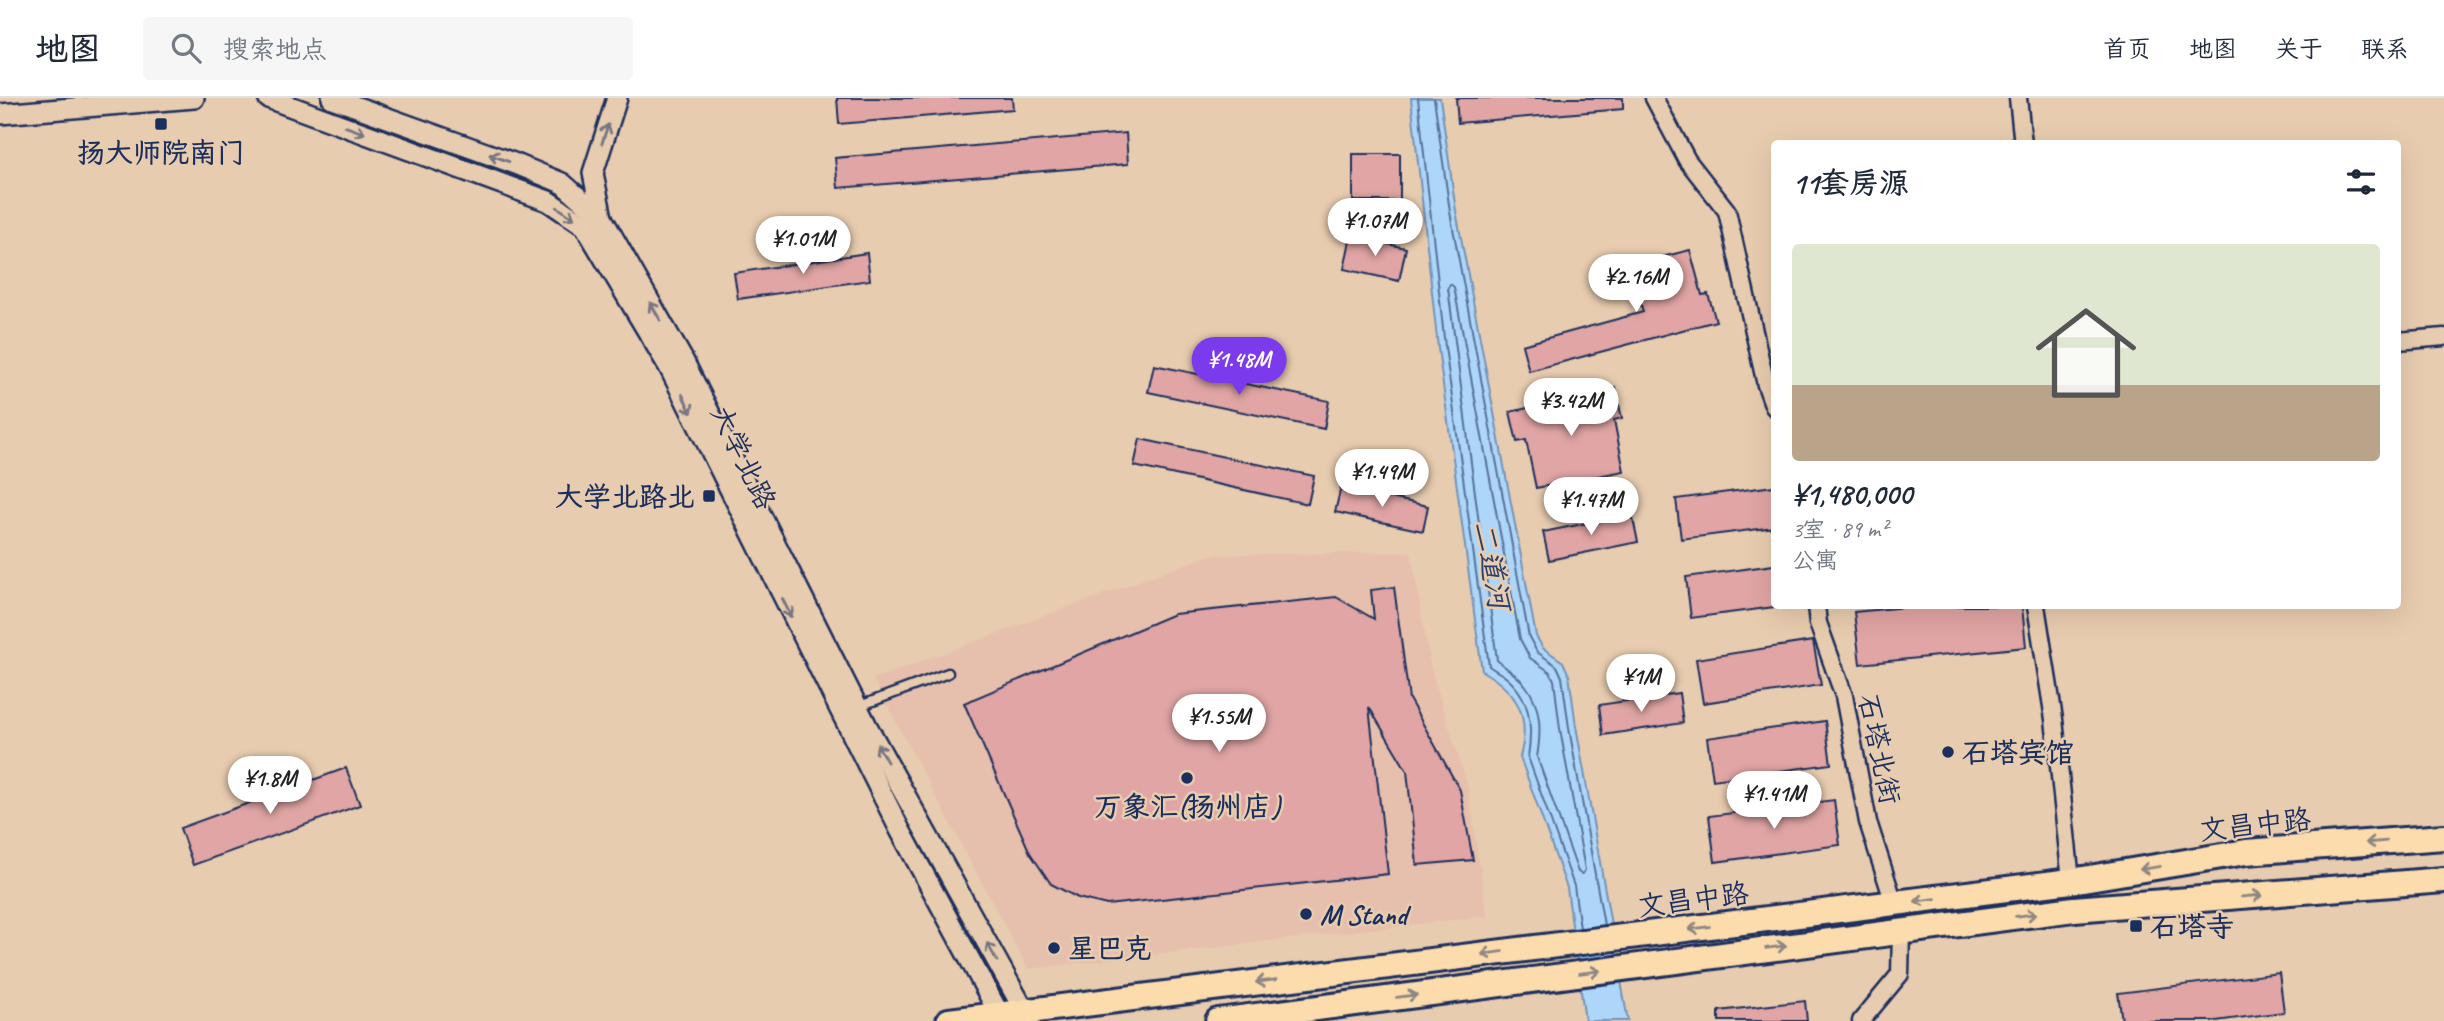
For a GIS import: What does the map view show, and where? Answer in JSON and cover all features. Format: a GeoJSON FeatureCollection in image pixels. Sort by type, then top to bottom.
{"type":"FeatureCollection","features":[{"type":"Feature","properties":{"kind":"main road","name":"文昌中路"},"geometry":{"type":"LineString","coordinates":[[950,1021],[1015,1017],[1560,944],[2071,881],[2246,852],[2444,837]]}},
{"type":"Feature","properties":{"kind":"main road","name":"文昌中路"},"geometry":{"type":"LineString","coordinates":[[1218,1021],[2074,909],[2444,880]]}},
{"type":"Feature","properties":{"kind":"street"},"geometry":{"type":"LineString","coordinates":[[0,114],[53,104],[194,98]]}},
{"type":"Feature","properties":{"kind":"street","name":"大学北路"},"geometry":{"type":"LineString","coordinates":[[268,98],[548,201],[585,226],[669,367],[898,828],[1015,1017]]}},
{"type":"Feature","properties":{"kind":"street","name":"大学北路"},"geometry":{"type":"LineString","coordinates":[[332,98],[562,183],[601,218],[683,360],[1015,1017]]}},
{"type":"Feature","properties":{"kind":"street"},"geometry":{"type":"LineString","coordinates":[[601,218],[593,173],[617,98]]}},
{"type":"Feature","properties":{"kind":"street"},"geometry":{"type":"LineString","coordinates":[[1654,98],[1687,160],[1727,211],[1771,399]]}},
{"type":"Feature","properties":{"kind":"street"},"geometry":{"type":"LineString","coordinates":[[2018,98],[2023,140]]}},
{"type":"Feature","properties":{"kind":"street"},"geometry":{"type":"LineString","coordinates":[[2401,341],[2444,337]]}},
{"type":"Feature","properties":{"kind":"street","name":"石塔北街"},"geometry":{"type":"LineString","coordinates":[[1816,609],[1818,623],[1844,696],[1868,822],[1894,904]]}},
{"type":"Feature","properties":{"kind":"street"},"geometry":{"type":"LineString","coordinates":[[2036,609],[2054,719],[2071,881]]}},
{"type":"Feature","properties":{"kind":"street"},"geometry":{"type":"LineString","coordinates":[[1861,1021],[1900,974],[1900,931]]}},
{"type":"Feature","properties":{"kind":"lane"},"geometry":{"type":"LineString","coordinates":[[857,707],[948,673]]}},
{"type":"Feature","properties":{"kind":"shaded area"},"geometry":{"type":"Polygon","coordinates":[[[1411,552],[1431,669],[1468,787],[1487,916],[1028,969],[873,679],[1210,555],[1411,552]]]}},
{"type":"Feature","properties":{"kind":"water","name":"二道河"},"geometry":{"type":"Polygon","coordinates":[[[1411,98],[1440,98],[1456,211],[1536,636],[1543,648],[1563,662],[1569,675],[1628,1021],[1585,1021],[1567,888],[1520,757],[1524,729],[1519,706],[1505,688],[1482,671],[1438,348],[1411,98]]]}},
{"type":"Feature","properties":{"kind":"building"},"geometry":{"type":"Polygon","coordinates":[[[837,98],[1012,98],[1013,109],[839,124],[837,98]]]}},
{"type":"Feature","properties":{"kind":"building"},"geometry":{"type":"Polygon","coordinates":[[[1456,98],[1623,98],[1623,109],[1458,123],[1456,98]]]}},
{"type":"Feature","properties":{"kind":"building"},"geometry":{"type":"Polygon","coordinates":[[[1126,133],[1128,164],[838,188],[835,158],[1126,133]]]}},
{"type":"Feature","properties":{"kind":"building"},"geometry":{"type":"Polygon","coordinates":[[[1353,154],[1400,154],[1400,201],[1353,201],[1353,154]]]}},
{"type":"Feature","properties":{"kind":"building"},"geometry":{"type":"Polygon","coordinates":[[[1351,236],[1406,248],[1399,281],[1344,269],[1351,236]]]}},
{"type":"Feature","properties":{"kind":"building"},"geometry":{"type":"Polygon","coordinates":[[[1690,250],[1702,295],[1708,294],[1716,321],[1529,371],[1522,345],[1643,312],[1630,265],[1690,250]]]}},
{"type":"Feature","properties":{"kind":"building"},"geometry":{"type":"Polygon","coordinates":[[[867,253],[870,280],[738,299],[734,273],[867,253]]]}},
{"type":"Feature","properties":{"kind":"building"},"geometry":{"type":"Polygon","coordinates":[[[1154,365],[1329,401],[1324,429],[1148,392],[1154,365]]]}},
{"type":"Feature","properties":{"kind":"building"},"geometry":{"type":"Polygon","coordinates":[[[1615,388],[1622,418],[1614,420],[1624,471],[1536,488],[1526,440],[1517,442],[1510,412],[1615,388]]]}},
{"type":"Feature","properties":{"kind":"building"},"geometry":{"type":"Polygon","coordinates":[[[1140,439],[1314,476],[1308,504],[1134,466],[1140,439]]]}},
{"type":"Feature","properties":{"kind":"building"},"geometry":{"type":"Polygon","coordinates":[[[1771,486],[1771,527],[1681,539],[1676,499],[1771,486]]]}},
{"type":"Feature","properties":{"kind":"building"},"geometry":{"type":"Polygon","coordinates":[[[1341,487],[1428,506],[1423,531],[1335,512],[1341,487]]]}},
{"type":"Feature","properties":{"kind":"building"},"geometry":{"type":"Polygon","coordinates":[[[1632,514],[1638,542],[1549,560],[1543,532],[1632,514]]]}},
{"type":"Feature","properties":{"kind":"building"},"geometry":{"type":"Polygon","coordinates":[[[1771,565],[1771,607],[1691,618],[1686,577],[1771,565]]]}},
{"type":"Feature","properties":{"kind":"building","name":"万象汇(扬州店)"},"geometry":{"type":"Polygon","coordinates":[[[1394,587],[1409,699],[1460,790],[1473,860],[1417,865],[1407,771],[1369,707],[1388,874],[1107,905],[1078,898],[1051,884],[1030,853],[964,703],[1174,614],[1336,597],[1374,619],[1371,590],[1394,587]]]}},
{"type":"Feature","properties":{"kind":"building"},"geometry":{"type":"Polygon","coordinates":[[[1886,609],[2022,609],[2026,647],[1860,664],[1854,612],[1886,609]]]}},
{"type":"Feature","properties":{"kind":"building"},"geometry":{"type":"Polygon","coordinates":[[[1813,641],[1821,685],[1703,703],[1696,659],[1813,641]]]}},
{"type":"Feature","properties":{"kind":"building"},"geometry":{"type":"Polygon","coordinates":[[[1679,693],[1683,723],[1603,735],[1599,705],[1679,693]]]}},
{"type":"Feature","properties":{"kind":"building"},"geometry":{"type":"Polygon","coordinates":[[[1825,721],[1831,764],[1713,780],[1707,738],[1825,721]]]}},
{"type":"Feature","properties":{"kind":"building"},"geometry":{"type":"Polygon","coordinates":[[[346,768],[360,805],[193,865],[180,828],[346,768]]]}},
{"type":"Feature","properties":{"kind":"building"},"geometry":{"type":"Polygon","coordinates":[[[1834,800],[1840,845],[1715,862],[1709,816],[1834,800]]]}},
{"type":"Feature","properties":{"kind":"building"},"geometry":{"type":"Polygon","coordinates":[[[2279,973],[2284,1012],[2216,1021],[2122,1021],[2118,993],[2279,973]]]}},
{"type":"Feature","properties":{"kind":"building"},"geometry":{"type":"Polygon","coordinates":[[[1805,1001],[1807,1021],[1719,1021],[1719,1011],[1805,1001]]]}},
{"type":"Feature","properties":{"kind":"place","name":"扬大师院南门"},"geometry":{"type":"Point","coordinates":[161,124]}},
{"type":"Feature","properties":{"kind":"place","name":"大学北路北"},"geometry":{"type":"Point","coordinates":[709,496]}},
{"type":"Feature","properties":{"kind":"place","name":"石塔宾馆"},"geometry":{"type":"Point","coordinates":[1948,752]}},
{"type":"Feature","properties":{"kind":"place","name":"万象汇(扬州店)"},"geometry":{"type":"Point","coordinates":[1187,778]}},
{"type":"Feature","properties":{"kind":"place","name":"M Stand"},"geometry":{"type":"Point","coordinates":[1306,914]}},
{"type":"Feature","properties":{"kind":"place","name":"石塔寺"},"geometry":{"type":"Point","coordinates":[2136,926]}},
{"type":"Feature","properties":{"kind":"place","name":"星巴克"},"geometry":{"type":"Point","coordinates":[1054,948]}}]}
